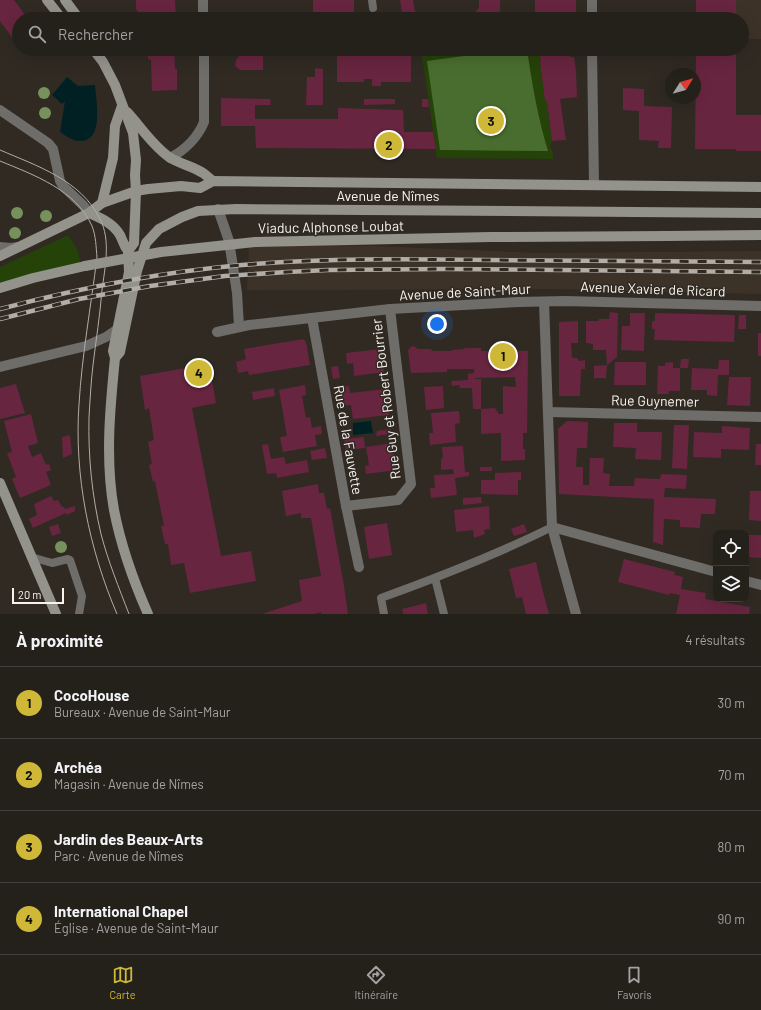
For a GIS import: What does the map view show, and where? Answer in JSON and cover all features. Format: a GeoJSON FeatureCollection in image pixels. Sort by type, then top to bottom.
{"type":"FeatureCollection","features":[{"type":"Feature","properties":{"kind":"main road"},"geometry":{"type":"LineString","coordinates":[[46,0],[56,12]]}},
{"type":"Feature","properties":{"kind":"main road"},"geometry":{"type":"LineString","coordinates":[[66,0],[75,12]]}},
{"type":"Feature","properties":{"kind":"main road"},"geometry":{"type":"LineString","coordinates":[[98,56],[115,85],[133,132],[136,160],[134,243],[128,251]]}},
{"type":"Feature","properties":{"kind":"main road"},"geometry":{"type":"LineString","coordinates":[[122,106],[155,146],[170,158],[202,172],[213,181]]}},
{"type":"Feature","properties":{"kind":"main road"},"geometry":{"type":"LineString","coordinates":[[102,203],[113,158],[115,126],[122,106]]}},
{"type":"Feature","properties":{"kind":"main road","name":"Avenue de Nîmes"},"geometry":{"type":"LineString","coordinates":[[0,256],[89,213],[102,203],[136,191],[181,186],[200,188],[213,181],[761,187]]}},
{"type":"Feature","properties":{"kind":"main road","name":"Avenue de Nîmes"},"geometry":{"type":"LineString","coordinates":[[148,614],[124,552],[114,509],[111,478],[110,430],[115,358],[120,352],[121,327],[146,243],[158,229],[198,211],[218,209],[761,213]]}},
{"type":"Feature","properties":{"kind":"main road"},"geometry":{"type":"LineString","coordinates":[[89,213],[109,222],[119,233],[124,246],[128,251],[129,272],[121,327]]}},
{"type":"Feature","properties":{"kind":"main road","name":"Viaduc Alphonse Loubat"},"geometry":{"type":"LineString","coordinates":[[0,288],[78,268],[130,258],[212,246],[255,242],[761,235]]}},
{"type":"Feature","properties":{"kind":"main road"},"geometry":{"type":"LineString","coordinates":[[0,483],[56,614]]}},
{"type":"Feature","properties":{"kind":"street"},"geometry":{"type":"LineString","coordinates":[[203,0],[203,12]]}},
{"type":"Feature","properties":{"kind":"street"},"geometry":{"type":"LineString","coordinates":[[592,0],[592,12]]}},
{"type":"Feature","properties":{"kind":"street"},"geometry":{"type":"LineString","coordinates":[[170,158],[177,155],[200,133],[204,122],[204,56]]}},
{"type":"Feature","properties":{"kind":"street"},"geometry":{"type":"LineString","coordinates":[[592,56],[594,186]]}},
{"type":"Feature","properties":{"kind":"street"},"geometry":{"type":"LineString","coordinates":[[0,110],[48,143],[53,150],[60,181],[89,213]]}},
{"type":"Feature","properties":{"kind":"street"},"geometry":{"type":"LineString","coordinates":[[218,209],[229,241],[237,293],[239,326]]}},
{"type":"Feature","properties":{"kind":"street"},"geometry":{"type":"LineString","coordinates":[[0,247],[18,247]]}},
{"type":"Feature","properties":{"kind":"street","name":"Avenue Xavier de Ricard"},"geometry":{"type":"LineString","coordinates":[[544,302],[565,300],[761,306]]}},
{"type":"Feature","properties":{"kind":"street","name":"Avenue de Saint-Maur"},"geometry":{"type":"LineString","coordinates":[[217,332],[239,326],[390,310],[518,302],[544,302],[552,527],[576,614]]}},
{"type":"Feature","properties":{"kind":"street","name":"Rue Guy et Robert Bourrier"},"geometry":{"type":"LineString","coordinates":[[346,506],[398,500],[411,484],[390,310]]}},
{"type":"Feature","properties":{"kind":"street","name":"Rue de la Fauvette"},"geometry":{"type":"LineString","coordinates":[[312,318],[346,506],[359,567]]}},
{"type":"Feature","properties":{"kind":"street"},"geometry":{"type":"LineString","coordinates":[[0,367],[86,346],[106,337],[121,327]]}},
{"type":"Feature","properties":{"kind":"street","name":"Rue Guynemer"},"geometry":{"type":"LineString","coordinates":[[548,412],[761,417]]}},
{"type":"Feature","properties":{"kind":"street"},"geometry":{"type":"LineString","coordinates":[[552,527],[713,571]]}},
{"type":"Feature","properties":{"kind":"street"},"geometry":{"type":"LineString","coordinates":[[749,582],[761,585]]}},
{"type":"Feature","properties":{"kind":"lane"},"geometry":{"type":"LineString","coordinates":[[384,614],[381,598],[514,546],[552,527]]}},
{"type":"Feature","properties":{"kind":"lane"},"geometry":{"type":"LineString","coordinates":[[31,557],[52,563],[68,559],[70,560],[82,596],[79,614]]}},
{"type":"Feature","properties":{"kind":"lane"},"geometry":{"type":"LineString","coordinates":[[435,578],[444,614]]}},
{"type":"Feature","properties":{"kind":"shaded area"},"geometry":{"type":"Polygon","coordinates":[[[736,0],[761,0],[761,39],[749,39],[749,12],[736,12],[736,0]]]}},
{"type":"Feature","properties":{"kind":"shaded area"},"geometry":{"type":"Polygon","coordinates":[[[249,244],[372,246],[540,253],[761,251],[761,294],[555,289],[247,290],[249,244]]]}},
{"type":"Feature","properties":{"kind":"green space"},"geometry":{"type":"Polygon","coordinates":[[[422,56],[540,56],[545,101],[547,101],[552,141],[550,145],[553,159],[437,158],[422,56]]]}},
{"type":"Feature","properties":{"kind":"green space"},"geometry":{"type":"Polygon","coordinates":[[[464,56],[528,56],[541,126],[548,151],[440,150],[427,61],[464,56]]]}},
{"type":"Feature","properties":{"kind":"green space"},"geometry":{"type":"Polygon","coordinates":[[[68,235],[77,249],[81,263],[0,284],[0,267],[68,235]]]}},
{"type":"Feature","properties":{"kind":"water"},"geometry":{"type":"Polygon","coordinates":[[[67,77],[78,86],[95,85],[97,124],[91,137],[86,140],[76,140],[60,132],[65,101],[62,104],[52,95],[67,77]]]}},
{"type":"Feature","properties":{"kind":"water"},"geometry":{"type":"Polygon","coordinates":[[[371,421],[373,433],[353,435],[353,423],[371,421]]]}},
{"type":"Feature","properties":{"kind":"building"},"geometry":{"type":"Polygon","coordinates":[[[0,0],[14,0],[23,12],[12,12],[12,37],[0,21],[0,0]]]}},
{"type":"Feature","properties":{"kind":"building"},"geometry":{"type":"Polygon","coordinates":[[[136,0],[175,0],[176,12],[138,12],[136,9],[136,0]]]}},
{"type":"Feature","properties":{"kind":"building"},"geometry":{"type":"Polygon","coordinates":[[[313,0],[354,0],[354,12],[313,12],[313,0]]]}},
{"type":"Feature","properties":{"kind":"building"},"geometry":{"type":"Polygon","coordinates":[[[400,0],[413,0],[416,12],[402,12],[400,0]]]}},
{"type":"Feature","properties":{"kind":"building"},"geometry":{"type":"Polygon","coordinates":[[[479,0],[500,0],[500,12],[475,12],[479,8],[479,0]]]}},
{"type":"Feature","properties":{"kind":"building"},"geometry":{"type":"Polygon","coordinates":[[[535,0],[576,0],[576,12],[535,12],[535,0]]]}},
{"type":"Feature","properties":{"kind":"building"},"geometry":{"type":"Polygon","coordinates":[[[696,0],[736,0],[736,12],[696,12],[696,0]]]}},
{"type":"Feature","properties":{"kind":"building"},"geometry":{"type":"Polygon","coordinates":[[[148,56],[174,56],[175,69],[177,69],[177,90],[152,91],[151,60],[148,59],[148,56]]]}},
{"type":"Feature","properties":{"kind":"building"},"geometry":{"type":"Polygon","coordinates":[[[239,56],[263,56],[263,70],[240,70],[235,66],[236,60],[239,56]]]}},
{"type":"Feature","properties":{"kind":"building"},"geometry":{"type":"Polygon","coordinates":[[[337,56],[411,56],[411,82],[381,82],[381,86],[372,86],[372,79],[364,79],[364,82],[337,82],[337,56]]]}},
{"type":"Feature","properties":{"kind":"building"},"geometry":{"type":"Polygon","coordinates":[[[540,56],[574,57],[577,97],[560,99],[566,140],[552,141],[547,101],[545,101],[540,56]]]}},
{"type":"Feature","properties":{"kind":"building"},"geometry":{"type":"Polygon","coordinates":[[[696,56],[736,56],[736,115],[761,115],[761,151],[736,151],[736,149],[695,149],[695,104],[701,104],[701,68],[696,68],[696,56]]]}},
{"type":"Feature","properties":{"kind":"building"},"geometry":{"type":"Polygon","coordinates":[[[315,68],[323,69],[323,105],[306,105],[307,77],[315,77],[315,68]]]}},
{"type":"Feature","properties":{"kind":"building"},"geometry":{"type":"Polygon","coordinates":[[[623,88],[644,89],[644,106],[672,107],[671,148],[658,148],[659,141],[639,140],[639,111],[623,110],[623,88]]]}},
{"type":"Feature","properties":{"kind":"building"},"geometry":{"type":"Polygon","coordinates":[[[221,98],[270,99],[271,105],[255,105],[255,119],[338,119],[338,108],[403,110],[404,132],[433,132],[436,149],[256,148],[255,126],[221,126],[221,98]]]}},
{"type":"Feature","properties":{"kind":"building"},"geometry":{"type":"Polygon","coordinates":[[[364,99],[395,99],[395,104],[364,105],[364,99]]]}},
{"type":"Feature","properties":{"kind":"building"},"geometry":{"type":"Polygon","coordinates":[[[422,99],[428,99],[429,107],[422,107],[422,99]]]}},
{"type":"Feature","properties":{"kind":"building"},"geometry":{"type":"Polygon","coordinates":[[[610,312],[618,313],[617,357],[607,365],[606,350],[593,350],[593,344],[586,343],[586,321],[609,319],[610,312]]]}},
{"type":"Feature","properties":{"kind":"building"},"geometry":{"type":"Polygon","coordinates":[[[630,313],[645,313],[644,351],[621,350],[622,326],[630,326],[630,313]]]}},
{"type":"Feature","properties":{"kind":"building"},"geometry":{"type":"Polygon","coordinates":[[[655,313],[735,315],[734,342],[654,340],[655,329],[652,329],[652,321],[655,321],[655,313]]]}},
{"type":"Feature","properties":{"kind":"building"},"geometry":{"type":"Polygon","coordinates":[[[739,315],[746,315],[746,329],[738,329],[739,315]]]}},
{"type":"Feature","properties":{"kind":"building"},"geometry":{"type":"Polygon","coordinates":[[[578,321],[578,343],[571,343],[572,358],[577,358],[579,361],[585,360],[585,369],[581,369],[580,396],[559,396],[559,322],[578,321]]]}},
{"type":"Feature","properties":{"kind":"building"},"geometry":{"type":"Polygon","coordinates":[[[758,333],[761,333],[761,356],[758,356],[758,333]]]}},
{"type":"Feature","properties":{"kind":"building"},"geometry":{"type":"Polygon","coordinates":[[[303,339],[306,342],[310,365],[249,375],[248,371],[238,373],[236,362],[246,359],[244,349],[303,339]]]}},
{"type":"Feature","properties":{"kind":"building"},"geometry":{"type":"Polygon","coordinates":[[[412,346],[416,347],[417,349],[431,349],[432,351],[481,348],[481,351],[528,351],[527,433],[523,433],[525,460],[501,461],[501,433],[481,434],[481,409],[473,409],[472,388],[460,388],[459,385],[452,386],[451,381],[468,380],[468,374],[474,373],[474,369],[447,369],[447,372],[411,373],[408,350],[412,346]],[[515,377],[475,378],[481,379],[481,409],[495,408],[499,414],[503,414],[503,386],[516,387],[515,377]]]}},
{"type":"Feature","properties":{"kind":"building"},"geometry":{"type":"Polygon","coordinates":[[[381,349],[384,372],[354,376],[353,363],[347,364],[346,353],[381,349]]]}},
{"type":"Feature","properties":{"kind":"building"},"geometry":{"type":"Polygon","coordinates":[[[681,359],[689,359],[688,368],[680,368],[681,359]]]}},
{"type":"Feature","properties":{"kind":"building"},"geometry":{"type":"Polygon","coordinates":[[[719,360],[729,360],[729,375],[718,375],[717,396],[707,395],[707,390],[691,390],[692,368],[718,369],[719,360]]]}},
{"type":"Feature","properties":{"kind":"building"},"geometry":{"type":"Polygon","coordinates":[[[615,362],[646,362],[646,385],[614,385],[615,362]]]}},
{"type":"Feature","properties":{"kind":"building"},"geometry":{"type":"Polygon","coordinates":[[[673,362],[673,368],[680,368],[680,391],[669,391],[668,394],[657,394],[658,366],[665,366],[665,363],[673,362]]]}},
{"type":"Feature","properties":{"kind":"building"},"geometry":{"type":"Polygon","coordinates":[[[209,364],[216,403],[192,408],[221,556],[251,551],[256,581],[190,593],[184,563],[171,565],[168,544],[165,544],[161,526],[164,526],[155,481],[153,482],[149,465],[152,464],[148,442],[154,440],[149,408],[145,410],[140,376],[209,364]]]}},
{"type":"Feature","properties":{"kind":"building"},"geometry":{"type":"Polygon","coordinates":[[[607,365],[606,378],[594,378],[594,366],[607,365]]]}},
{"type":"Feature","properties":{"kind":"building"},"geometry":{"type":"Polygon","coordinates":[[[338,366],[340,378],[333,379],[331,367],[338,366]]]}},
{"type":"Feature","properties":{"kind":"building"},"geometry":{"type":"Polygon","coordinates":[[[729,377],[751,377],[750,406],[727,405],[729,377]]]}},
{"type":"Feature","properties":{"kind":"building"},"geometry":{"type":"Polygon","coordinates":[[[16,384],[25,413],[0,419],[0,388],[16,384]]]}},
{"type":"Feature","properties":{"kind":"building"},"geometry":{"type":"Polygon","coordinates":[[[305,385],[306,395],[302,396],[306,418],[310,417],[312,428],[321,426],[322,434],[315,435],[317,446],[283,452],[280,437],[287,436],[279,390],[305,385]]]}},
{"type":"Feature","properties":{"kind":"building"},"geometry":{"type":"Polygon","coordinates":[[[349,386],[350,393],[386,389],[389,415],[353,419],[351,405],[338,406],[335,388],[349,386]]]}},
{"type":"Feature","properties":{"kind":"building"},"geometry":{"type":"Polygon","coordinates":[[[443,386],[444,408],[426,410],[424,387],[443,386]]]}},
{"type":"Feature","properties":{"kind":"building"},"geometry":{"type":"Polygon","coordinates":[[[274,388],[275,396],[253,400],[252,392],[274,388]]]}},
{"type":"Feature","properties":{"kind":"building"},"geometry":{"type":"Polygon","coordinates":[[[459,411],[460,423],[455,424],[456,442],[430,445],[429,433],[433,433],[431,413],[459,411]]]}},
{"type":"Feature","properties":{"kind":"building"},"geometry":{"type":"Polygon","coordinates":[[[31,414],[38,443],[28,446],[32,457],[41,453],[46,465],[49,464],[51,470],[46,472],[51,485],[20,498],[12,479],[16,477],[7,453],[12,452],[4,421],[31,414]]]}},
{"type":"Feature","properties":{"kind":"building"},"geometry":{"type":"Polygon","coordinates":[[[567,421],[588,422],[587,448],[577,448],[576,467],[583,467],[583,485],[589,485],[590,458],[604,458],[603,473],[610,474],[609,486],[634,486],[635,478],[660,479],[661,474],[687,475],[686,489],[665,488],[664,497],[716,499],[715,514],[701,514],[700,528],[680,527],[680,520],[664,519],[663,545],[653,542],[654,499],[559,494],[558,429],[567,421]]]}},
{"type":"Feature","properties":{"kind":"building"},"geometry":{"type":"Polygon","coordinates":[[[614,423],[637,423],[637,432],[662,432],[661,460],[635,459],[636,448],[613,447],[614,423]]]}},
{"type":"Feature","properties":{"kind":"building"},"geometry":{"type":"Polygon","coordinates":[[[674,425],[689,425],[687,469],[672,468],[674,425]]]}},
{"type":"Feature","properties":{"kind":"building"},"geometry":{"type":"Polygon","coordinates":[[[722,426],[750,428],[749,450],[721,449],[721,458],[693,457],[694,432],[722,433],[722,426]]]}},
{"type":"Feature","properties":{"kind":"building"},"geometry":{"type":"Polygon","coordinates":[[[391,429],[391,434],[376,436],[377,431],[391,429]]]}},
{"type":"Feature","properties":{"kind":"building"},"geometry":{"type":"Polygon","coordinates":[[[70,435],[72,454],[63,458],[62,437],[70,435]]]}},
{"type":"Feature","properties":{"kind":"building"},"geometry":{"type":"Polygon","coordinates":[[[364,437],[365,448],[346,450],[344,439],[364,437]]]}},
{"type":"Feature","properties":{"kind":"building"},"geometry":{"type":"Polygon","coordinates":[[[392,443],[396,470],[366,474],[365,466],[369,465],[366,447],[392,443]]]}},
{"type":"Feature","properties":{"kind":"building"},"geometry":{"type":"Polygon","coordinates":[[[268,444],[271,459],[284,457],[286,464],[307,460],[309,472],[277,478],[276,473],[267,474],[262,445],[268,444]]]}},
{"type":"Feature","properties":{"kind":"building"},"geometry":{"type":"Polygon","coordinates":[[[756,444],[761,444],[761,465],[755,465],[756,444]]]}},
{"type":"Feature","properties":{"kind":"building"},"geometry":{"type":"Polygon","coordinates":[[[463,446],[465,472],[469,472],[469,476],[455,478],[457,495],[431,498],[430,488],[435,488],[434,475],[454,474],[453,469],[441,470],[441,458],[443,459],[442,447],[463,446]]]}},
{"type":"Feature","properties":{"kind":"building"},"geometry":{"type":"Polygon","coordinates":[[[325,448],[327,458],[312,460],[310,451],[325,448]]]}},
{"type":"Feature","properties":{"kind":"building"},"geometry":{"type":"Polygon","coordinates":[[[480,467],[492,467],[492,471],[480,471],[480,467]]]}},
{"type":"Feature","properties":{"kind":"building"},"geometry":{"type":"Polygon","coordinates":[[[521,472],[521,480],[518,480],[518,495],[481,494],[481,480],[495,480],[495,473],[521,472]]]}},
{"type":"Feature","properties":{"kind":"building"},"geometry":{"type":"Polygon","coordinates":[[[318,484],[319,493],[324,493],[327,509],[330,508],[348,614],[321,614],[321,612],[314,614],[262,614],[302,601],[299,580],[321,576],[311,518],[301,518],[301,513],[286,516],[282,491],[318,484]]]}},
{"type":"Feature","properties":{"kind":"building"},"geometry":{"type":"Polygon","coordinates":[[[750,491],[761,491],[761,521],[749,520],[750,491]]]}},
{"type":"Feature","properties":{"kind":"building"},"geometry":{"type":"Polygon","coordinates":[[[51,496],[54,501],[58,500],[65,509],[75,506],[75,511],[67,515],[66,513],[33,528],[29,519],[37,515],[34,504],[51,496]]]}},
{"type":"Feature","properties":{"kind":"building"},"geometry":{"type":"Polygon","coordinates":[[[481,497],[482,503],[463,505],[463,498],[481,497]]]}},
{"type":"Feature","properties":{"kind":"building"},"geometry":{"type":"Polygon","coordinates":[[[489,506],[490,529],[484,530],[485,534],[474,538],[473,530],[456,532],[454,510],[489,506]]]}},
{"type":"Feature","properties":{"kind":"building"},"geometry":{"type":"Polygon","coordinates":[[[387,523],[392,555],[369,559],[364,527],[387,523]]]}},
{"type":"Feature","properties":{"kind":"building"},"geometry":{"type":"Polygon","coordinates":[[[58,524],[61,533],[52,536],[49,527],[58,524]]]}},
{"type":"Feature","properties":{"kind":"building"},"geometry":{"type":"Polygon","coordinates":[[[524,524],[527,532],[514,536],[511,529],[524,524]]]}},
{"type":"Feature","properties":{"kind":"building"},"geometry":{"type":"Polygon","coordinates":[[[749,535],[761,535],[761,558],[749,557],[749,535]]]}},
{"type":"Feature","properties":{"kind":"building"},"geometry":{"type":"Polygon","coordinates":[[[624,559],[675,572],[674,575],[683,577],[681,589],[706,593],[705,599],[713,600],[713,602],[750,607],[749,614],[676,614],[680,595],[669,593],[669,595],[618,582],[624,559]]]}},
{"type":"Feature","properties":{"kind":"building"},"geometry":{"type":"Polygon","coordinates":[[[536,562],[549,614],[526,614],[522,597],[516,598],[509,569],[536,562]]]}},
{"type":"Feature","properties":{"kind":"building"},"geometry":{"type":"Polygon","coordinates":[[[426,603],[428,614],[403,614],[402,609],[426,603]]]}},
{"type":"Feature","properties":{"kind":"tram line"},"geometry":{"type":"LineString","coordinates":[[0,150],[43,169],[70,184],[92,205],[103,227],[106,245],[106,263],[91,384],[89,417],[90,461],[95,505],[101,534],[110,564],[129,614]]}},
{"type":"Feature","properties":{"kind":"tram line"},"geometry":{"type":"LineString","coordinates":[[0,161],[40,178],[65,193],[85,213],[92,226],[96,242],[97,257],[80,386],[78,431],[79,458],[81,485],[91,538],[107,589],[117,614]]}},
{"type":"Feature","properties":{"kind":"railway"},"geometry":{"type":"LineString","coordinates":[[0,309],[60,294],[150,276],[211,268],[273,263],[396,259],[761,262]]}},
{"type":"Feature","properties":{"kind":"railway"},"geometry":{"type":"LineString","coordinates":[[0,319],[79,299],[150,286],[225,276],[287,272],[328,270],[444,269],[761,272]]}},
{"type":"Feature","properties":{"kind":"place","name":"Jardin des Beaux-Arts"},"geometry":{"type":"Point","coordinates":[491,121]}},
{"type":"Feature","properties":{"kind":"place","name":"Archéa"},"geometry":{"type":"Point","coordinates":[389,145]}},
{"type":"Feature","properties":{"kind":"place","name":"CocoHouse"},"geometry":{"type":"Point","coordinates":[503,356]}},
{"type":"Feature","properties":{"kind":"place","name":"International Chapel"},"geometry":{"type":"Point","coordinates":[199,373]}}]}
